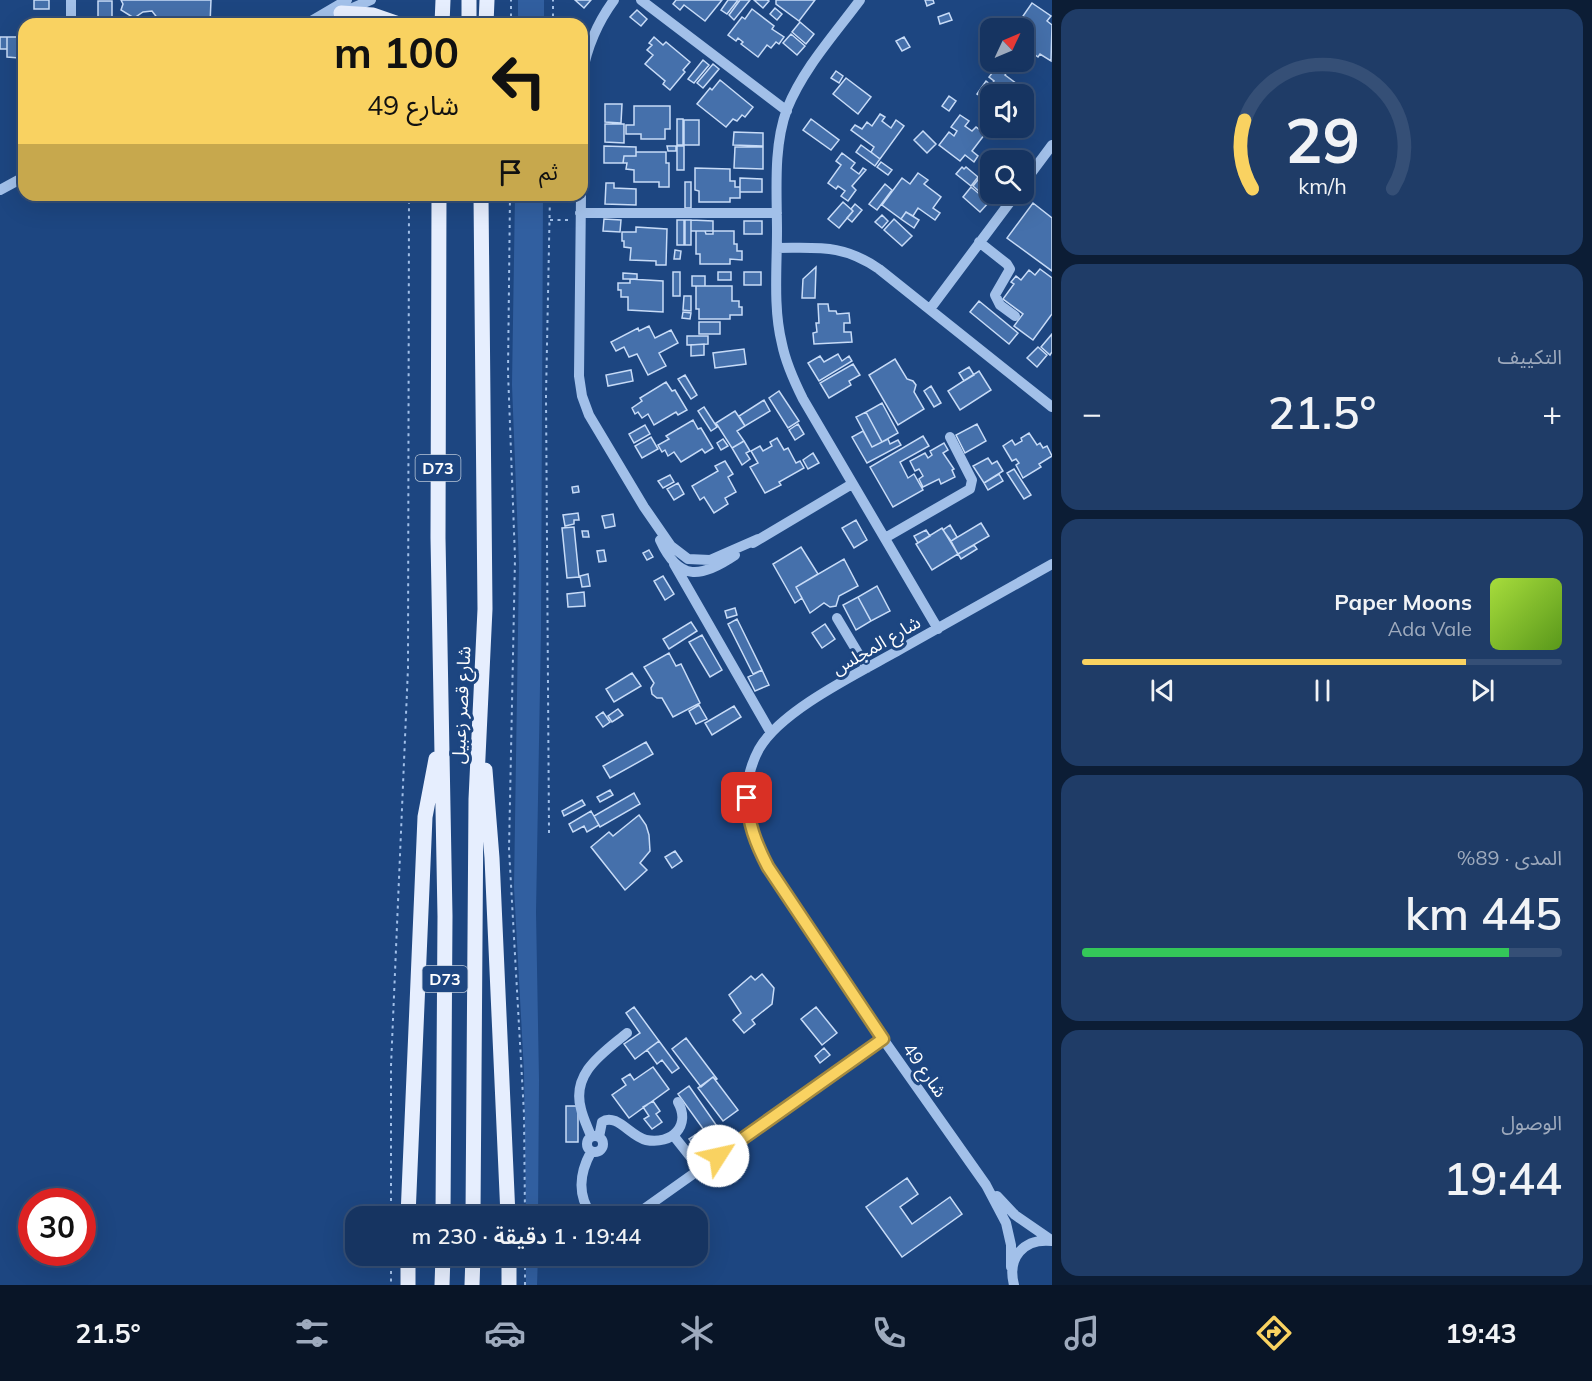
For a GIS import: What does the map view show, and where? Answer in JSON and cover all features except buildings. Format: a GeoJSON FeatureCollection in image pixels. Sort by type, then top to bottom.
{"type":"FeatureCollection","features":[{"type":"Feature","properties":{"kind":"main road"},"geometry":{"type":"LineString","coordinates":[[442,18],[443,0]]}},
{"type":"Feature","properties":{"kind":"main road"},"geometry":{"type":"LineString","coordinates":[[469,0],[469,18]]}},
{"type":"Feature","properties":{"kind":"main road"},"geometry":{"type":"LineString","coordinates":[[486,0],[486,18]]}},
{"type":"Feature","properties":{"kind":"main road"},"geometry":{"type":"LineString","coordinates":[[344,7],[382,18]]}},
{"type":"Feature","properties":{"kind":"main road","name":"شارع قصر زعبيل"},"geometry":{"type":"LineString","coordinates":[[439,201],[438,538],[445,916],[443,1206]]}},
{"type":"Feature","properties":{"kind":"main road","name":"شارع قصر زعبيل"},"geometry":{"type":"LineString","coordinates":[[473,1206],[475,856],[485,609],[481,201]]}},
{"type":"Feature","properties":{"kind":"main road"},"geometry":{"type":"LineString","coordinates":[[408,1206],[425,816],[431,778],[441,741]]}},
{"type":"Feature","properties":{"kind":"main road"},"geometry":{"type":"LineString","coordinates":[[479,750],[486,781],[491,847],[508,1206]]}},
{"type":"Feature","properties":{"kind":"main road"},"geometry":{"type":"LineString","coordinates":[[408,1266],[408,1285]]}},
{"type":"Feature","properties":{"kind":"main road"},"geometry":{"type":"LineString","coordinates":[[442,1285],[443,1266]]}},
{"type":"Feature","properties":{"kind":"main road"},"geometry":{"type":"LineString","coordinates":[[472,1285],[473,1266]]}},
{"type":"Feature","properties":{"kind":"main road"},"geometry":{"type":"LineString","coordinates":[[508,1285],[509,1266]]}},
{"type":"Feature","properties":{"kind":"street"},"geometry":{"type":"LineString","coordinates":[[71,0],[71,18]]}},
{"type":"Feature","properties":{"kind":"street"},"geometry":{"type":"LineString","coordinates":[[319,18],[344,7],[371,0]]}},
{"type":"Feature","properties":{"kind":"street"},"geometry":{"type":"LineString","coordinates":[[588,49],[596,29],[614,0]]}},
{"type":"Feature","properties":{"kind":"street"},"geometry":{"type":"LineString","coordinates":[[641,0],[787,111]]}},
{"type":"Feature","properties":{"kind":"street"},"geometry":{"type":"LineString","coordinates":[[860,0],[798,85],[787,111],[779,147],[777,313],[789,372],[938,629]]}},
{"type":"Feature","properties":{"kind":"street"},"geometry":{"type":"LineString","coordinates":[[330,18],[344,7]]}},
{"type":"Feature","properties":{"kind":"street"},"geometry":{"type":"LineString","coordinates":[[1034,170],[1052,146]]}},
{"type":"Feature","properties":{"kind":"street"},"geometry":{"type":"LineString","coordinates":[[0,190],[18,180]]}},
{"type":"Feature","properties":{"kind":"street"},"geometry":{"type":"LineString","coordinates":[[580,201],[579,376],[582,396],[594,423],[670,546],[688,559],[710,560],[758,539]]}},
{"type":"Feature","properties":{"kind":"street"},"geometry":{"type":"LineString","coordinates":[[930,309],[1008,204]]}},
{"type":"Feature","properties":{"kind":"street"},"geometry":{"type":"LineString","coordinates":[[580,217],[777,213]]}},
{"type":"Feature","properties":{"kind":"street"},"geometry":{"type":"LineString","coordinates":[[979,242],[1007,264],[1010,269],[995,295],[1000,305],[1015,316]]}},
{"type":"Feature","properties":{"kind":"street"},"geometry":{"type":"LineString","coordinates":[[777,248],[842,250],[861,257],[1052,406]]}},
{"type":"Feature","properties":{"kind":"street"},"geometry":{"type":"LineString","coordinates":[[885,538],[970,489],[972,480],[950,437]]}},
{"type":"Feature","properties":{"kind":"street"},"geometry":{"type":"LineString","coordinates":[[672,561],[680,568],[691,572],[712,570],[758,539],[852,484]]}},
{"type":"Feature","properties":{"kind":"street"},"geometry":{"type":"LineString","coordinates":[[644,507],[672,561],[771,733]]}},
{"type":"Feature","properties":{"kind":"street","name":"شارع المجلس"},"geometry":{"type":"LineString","coordinates":[[747,783],[760,748],[771,733],[809,702],[1052,564]]}},
{"type":"Feature","properties":{"kind":"street"},"geometry":{"type":"LineString","coordinates":[[837,618],[867,668]]}},
{"type":"Feature","properties":{"kind":"street","name":"شارع 49"},"geometry":{"type":"LineString","coordinates":[[747,783],[747,812],[754,841],[768,867],[883,1039],[986,1185],[1006,1223],[1011,1245],[1011,1278]]}},
{"type":"Feature","properties":{"kind":"street"},"geometry":{"type":"LineString","coordinates":[[595,1137],[580,1109],[579,1095],[582,1081],[588,1068],[597,1058],[627,1033]]}},
{"type":"Feature","properties":{"kind":"street"},"geometry":{"type":"LineString","coordinates":[[648,1206],[883,1039]]}},
{"type":"Feature","properties":{"kind":"street"},"geometry":{"type":"LineString","coordinates":[[586,1206],[580,1186],[581,1174],[591,1152],[586,1142],[595,1137],[602,1122],[607,1118],[613,1119],[631,1133],[648,1140],[665,1139],[673,1135],[682,1124],[683,1116],[678,1101]]}},
{"type":"Feature","properties":{"kind":"street"},"geometry":{"type":"LineString","coordinates":[[673,1135],[700,1169]]}},
{"type":"Feature","properties":{"kind":"street","name":"شارع 49"},"geometry":{"type":"LineString","coordinates":[[986,1185],[1016,1215],[1052,1241]]}},
{"type":"Feature","properties":{"kind":"street"},"geometry":{"type":"LineString","coordinates":[[1011,1278],[1020,1251],[1034,1242],[1052,1241]]}},
{"type":"Feature","properties":{"kind":"path"},"geometry":{"type":"LineString","coordinates":[[511,0],[511,18]]}},
{"type":"Feature","properties":{"kind":"path"},"geometry":{"type":"LineString","coordinates":[[553,18],[554,0]]}},
{"type":"Feature","properties":{"kind":"path"},"geometry":{"type":"LineString","coordinates":[[391,1206],[391,1066],[408,668],[409,201]]}},
{"type":"Feature","properties":{"kind":"path"},"geometry":{"type":"LineString","coordinates":[[510,201],[508,372],[516,558],[509,849],[524,1114],[525,1206]]}},
{"type":"Feature","properties":{"kind":"path"},"geometry":{"type":"LineString","coordinates":[[549,833],[546,395],[550,201]]}},
{"type":"Feature","properties":{"kind":"path"},"geometry":{"type":"LineString","coordinates":[[550,220],[580,217]]}},
{"type":"Feature","properties":{"kind":"path"},"geometry":{"type":"LineString","coordinates":[[391,1266],[391,1285]]}},
{"type":"Feature","properties":{"kind":"path"},"geometry":{"type":"LineString","coordinates":[[525,1266],[525,1285]]}},
{"type":"Feature","properties":{"kind":"shaded area"},"geometry":{"type":"Polygon","coordinates":[[[518,0],[544,0],[544,18],[518,18],[518,0]]]}},
{"type":"Feature","properties":{"kind":"shaded area"},"geometry":{"type":"Polygon","coordinates":[[[515,201],[543,201],[541,630],[536,912],[539,1080],[538,1206],[526,1206],[524,1072],[514,887],[519,565],[512,385],[515,201]]]}},
{"type":"Feature","properties":{"kind":"shaded area"},"geometry":{"type":"Polygon","coordinates":[[[526,1266],[538,1266],[537,1285],[526,1285],[526,1266]]]}},
{"type":"Feature","properties":{"kind":"route"},"geometry":{"type":"LineString","coordinates":[[718,1156],[883,1039],[768,867],[754,841],[747,812],[747,798]]}}]}
